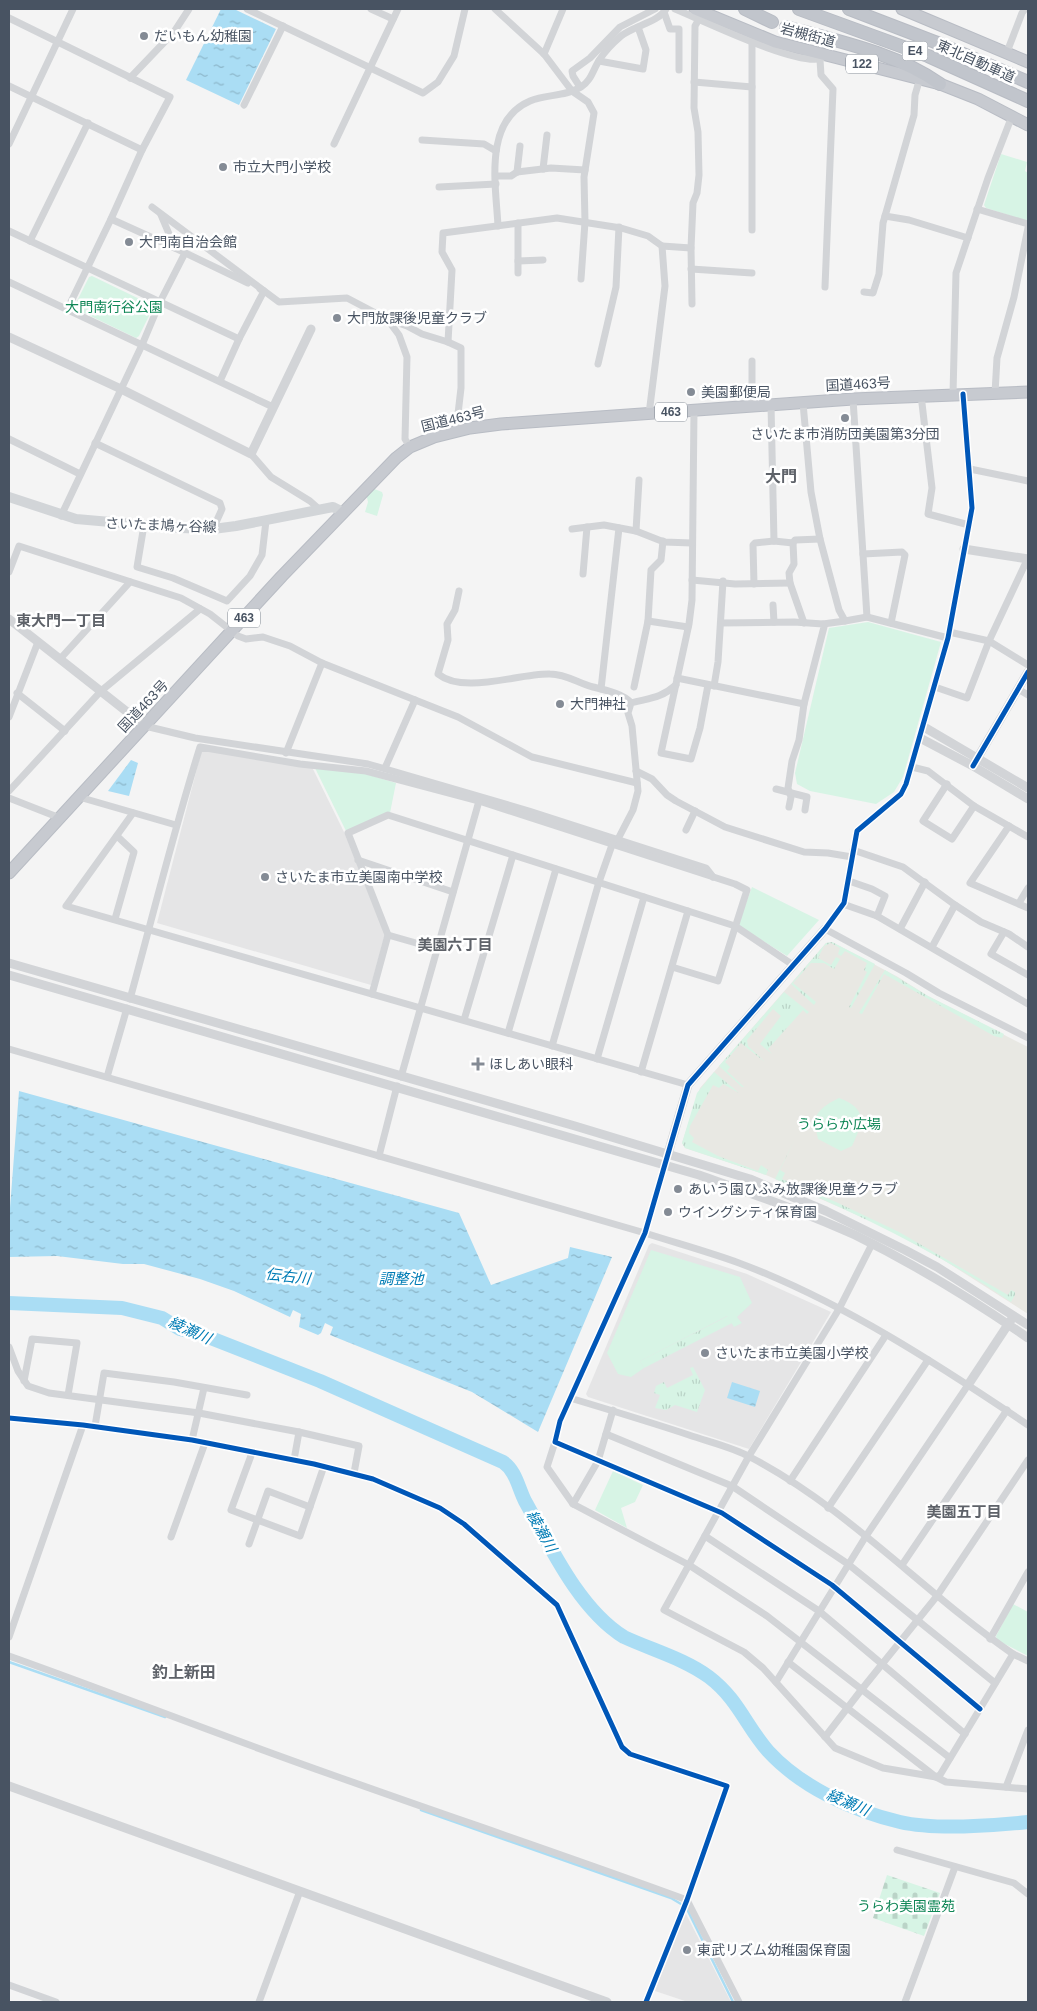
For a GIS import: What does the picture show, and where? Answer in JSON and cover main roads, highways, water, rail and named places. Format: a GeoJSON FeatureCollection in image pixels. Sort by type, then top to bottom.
{"type":"FeatureCollection","features":[{"type":"Feature","properties":{"kind":"highway"},"geometry":{"type":"LineString","coordinates":[[744,9],[772,22]]}},
{"type":"Feature","properties":{"kind":"highway","name":"東北自動車道"},"geometry":{"type":"LineString","coordinates":[[799,9],[928,56],[1028,101]]}},
{"type":"Feature","properties":{"kind":"highway","name":"東北自動車道"},"geometry":{"type":"LineString","coordinates":[[849,9],[935,42],[1028,82]]}},
{"type":"Feature","properties":{"kind":"highway"},"geometry":{"type":"LineString","coordinates":[[902,9],[1028,62]]}},
{"type":"Feature","properties":{"kind":"highway","name":"岩槻街道"},"geometry":{"type":"LineString","coordinates":[[697,14],[823,58],[920,78],[940,84],[978,99],[1028,125]]}},
{"type":"Feature","properties":{"kind":"highway"},"geometry":{"type":"LineString","coordinates":[[786,27],[854,45],[924,73],[940,84]]}},
{"type":"Feature","properties":{"kind":"highway","name":"国道463号"},"geometry":{"type":"LineString","coordinates":[[9,873],[282,576],[384,470],[410,447],[456,431],[501,424],[853,399],[1028,392]]}},
{"type":"Feature","properties":{"kind":"main road","name":"さいたま鳩ヶ谷線"},"geometry":{"type":"LineString","coordinates":[[9,497],[61,516],[94,522],[144,525],[213,528],[266,521],[333,507],[344,512]]}},
{"type":"Feature","properties":{"kind":"water"},"geometry":{"type":"Polygon","coordinates":[[[221,9],[234,9],[276,29],[239,105],[186,80],[221,9]]]}},
{"type":"Feature","properties":{"kind":"water"},"geometry":{"type":"Polygon","coordinates":[[[131,760],[138,763],[129,796],[108,791],[131,760]]]}},
{"type":"Feature","properties":{"kind":"water","name":"調整池"},"geometry":{"type":"Polygon","coordinates":[[[19,1091],[459,1213],[491,1285],[568,1258],[570,1247],[612,1257],[538,1432],[472,1392],[330,1335],[333,1327],[325,1323],[321,1333],[318,1335],[299,1327],[301,1314],[293,1310],[290,1317],[234,1291],[200,1279],[144,1264],[123,1264],[57,1256],[9,1257],[9,1221],[19,1091]]]}},
{"type":"Feature","properties":{"kind":"water"},"geometry":{"type":"Polygon","coordinates":[[[732,1382],[760,1391],[755,1407],[727,1398],[732,1382]]]}},
{"type":"Feature","properties":{"kind":"waterway","name":"綾瀬川"},"geometry":{"type":"LineString","coordinates":[[9,1303],[122,1308],[162,1318],[180,1329],[203,1335],[320,1381],[503,1462],[514,1475],[525,1501],[555,1556],[579,1594],[593,1610],[624,1637],[679,1660],[700,1671],[719,1685],[735,1703],[760,1742],[781,1764],[796,1776],[846,1804],[900,1822],[946,1827],[1028,1822]]}},
{"type":"Feature","properties":{"kind":"waterway"},"geometry":{"type":"LineString","coordinates":[[9,1662],[165,1717]]}},
{"type":"Feature","properties":{"kind":"waterway"},"geometry":{"type":"LineString","coordinates":[[421,1810],[671,1898],[686,1907],[733,2002]]}},
{"type":"Feature","properties":{"kind":"place","name":"だいもん幼稚園"},"geometry":{"type":"Point","coordinates":[144,36]}},
{"type":"Feature","properties":{"kind":"place","name":"市立大門小学校"},"geometry":{"type":"Point","coordinates":[223,167]}},
{"type":"Feature","properties":{"kind":"place","name":"大門南自治会館"},"geometry":{"type":"Point","coordinates":[129,242]}},
{"type":"Feature","properties":{"kind":"place","name":"大門放課後児童クラブ"},"geometry":{"type":"Point","coordinates":[337,318]}},
{"type":"Feature","properties":{"kind":"place","name":"美園郵便局"},"geometry":{"type":"Point","coordinates":[691,392]}},
{"type":"Feature","properties":{"kind":"place","name":"さいたま市消防団美園第3分団"},"geometry":{"type":"Point","coordinates":[845,418]}},
{"type":"Feature","properties":{"kind":"place","name":"大門神社"},"geometry":{"type":"Point","coordinates":[560,704]}},
{"type":"Feature","properties":{"kind":"place","name":"さいたま市立美園南中学校"},"geometry":{"type":"Point","coordinates":[265,877]}},
{"type":"Feature","properties":{"kind":"place","name":"ほしあい眼科"},"geometry":{"type":"Point","coordinates":[478,1064]}},
{"type":"Feature","properties":{"kind":"place","name":"あいう園ひふみ放課後児童クラブ"},"geometry":{"type":"Point","coordinates":[678,1189]}},
{"type":"Feature","properties":{"kind":"place","name":"ウイングシティ保育園"},"geometry":{"type":"Point","coordinates":[668,1212]}},
{"type":"Feature","properties":{"kind":"place","name":"さいたま市立美園小学校"},"geometry":{"type":"Point","coordinates":[705,1353]}},
{"type":"Feature","properties":{"kind":"place","name":"東武リズム幼稚園保育園"},"geometry":{"type":"Point","coordinates":[687,1950]}},
{"type":"Feature","properties":{"kind":"district","name":"大門"},"geometry":{"type":"Point","coordinates":[781,476]}},
{"type":"Feature","properties":{"kind":"district","name":"東大門一丁目"},"geometry":{"type":"Point","coordinates":[61,620]}},
{"type":"Feature","properties":{"kind":"district","name":"美園六丁目"},"geometry":{"type":"Point","coordinates":[455,944]}},
{"type":"Feature","properties":{"kind":"district","name":"美園五丁目"},"geometry":{"type":"Point","coordinates":[964,1511]}},
{"type":"Feature","properties":{"kind":"district","name":"釣上新田"},"geometry":{"type":"Point","coordinates":[184,1672]}},
{"type":"Feature","properties":{"kind":"park label","name":"大門南行谷公園"},"geometry":{"type":"Point","coordinates":[114,307]}},
{"type":"Feature","properties":{"kind":"park label","name":"うららか広場"},"geometry":{"type":"Point","coordinates":[839,1124]}},
{"type":"Feature","properties":{"kind":"park label","name":"うらわ美園霊苑"},"geometry":{"type":"Point","coordinates":[906,1906]}},
{"type":"Feature","properties":{"kind":"water label","name":"伝右川"},"geometry":{"type":"Point","coordinates":[288,1276]}}]}
